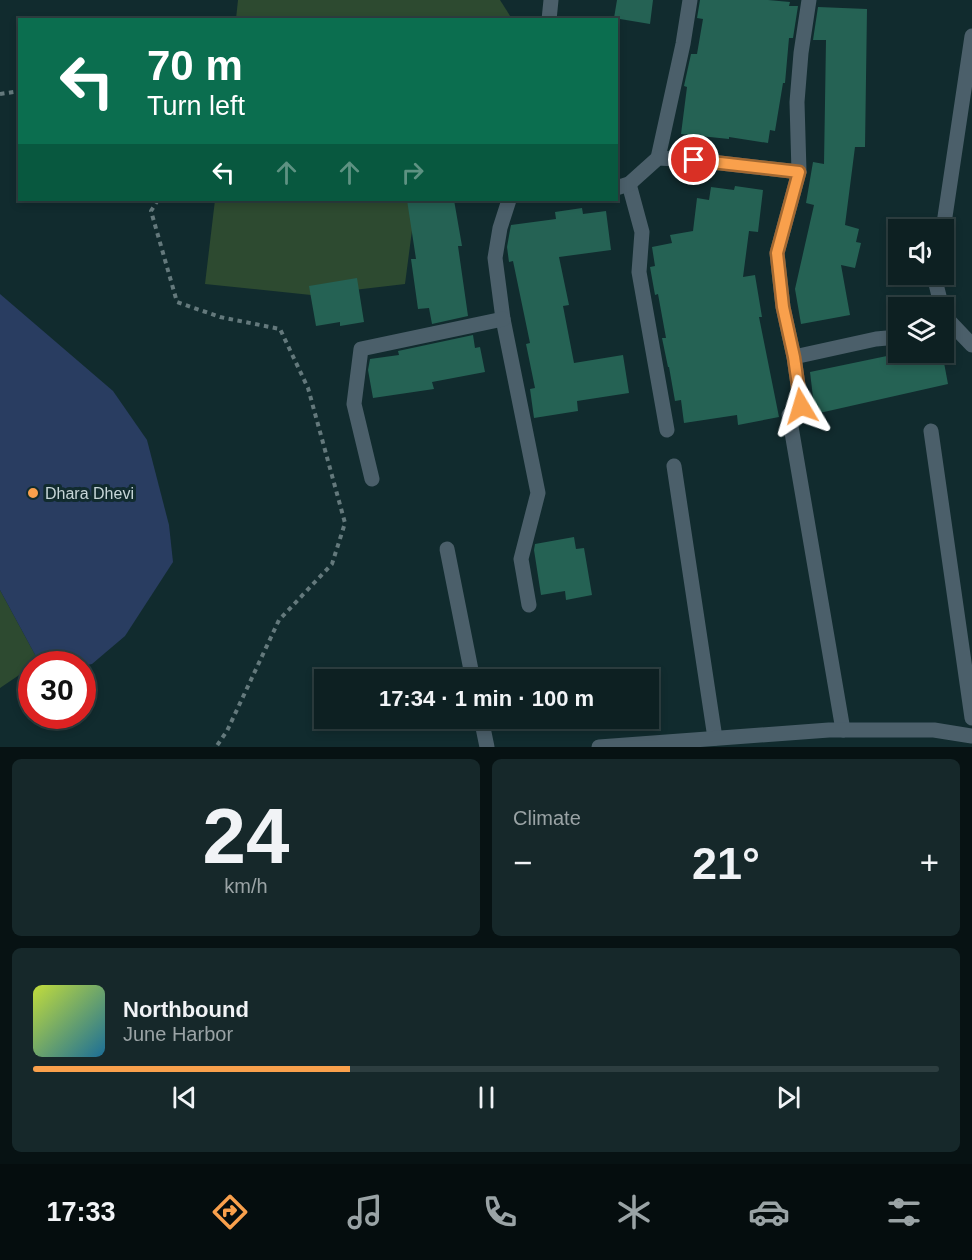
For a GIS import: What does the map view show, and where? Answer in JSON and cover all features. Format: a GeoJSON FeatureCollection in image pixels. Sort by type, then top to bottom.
{"type":"FeatureCollection","features":[{"type":"Feature","properties":{"kind":"street"},"geometry":{"type":"LineString","coordinates":[[549,18],[551,0]]}},
{"type":"Feature","properties":{"kind":"street"},"geometry":{"type":"LineString","coordinates":[[667,430],[639,272],[642,232],[623,187],[658,158],[683,44],[690,0]]}},
{"type":"Feature","properties":{"kind":"street"},"geometry":{"type":"LineString","coordinates":[[809,0],[801,52],[797,102],[799,172],[777,253],[783,307],[794,357],[795,410],[843,730]]}},
{"type":"Feature","properties":{"kind":"street"},"geometry":{"type":"LineString","coordinates":[[945,219],[972,36]]}},
{"type":"Feature","properties":{"kind":"street"},"geometry":{"type":"LineString","coordinates":[[658,158],[799,172]]}},
{"type":"Feature","properties":{"kind":"street"},"geometry":{"type":"LineString","coordinates":[[509,201],[500,228],[495,258],[503,319],[538,493],[521,559],[529,605]]}},
{"type":"Feature","properties":{"kind":"street"},"geometry":{"type":"LineString","coordinates":[[372,479],[354,404],[361,349],[503,319]]}},
{"type":"Feature","properties":{"kind":"street"},"geometry":{"type":"LineString","coordinates":[[954,326],[972,345]]}},
{"type":"Feature","properties":{"kind":"street"},"geometry":{"type":"LineString","coordinates":[[794,357],[888,338]]}},
{"type":"Feature","properties":{"kind":"street"},"geometry":{"type":"LineString","coordinates":[[931,431],[972,718]]}},
{"type":"Feature","properties":{"kind":"street"},"geometry":{"type":"LineString","coordinates":[[674,466],[715,738]]}},
{"type":"Feature","properties":{"kind":"street"},"geometry":{"type":"LineString","coordinates":[[447,549],[471,669]]}},
{"type":"Feature","properties":{"kind":"street"},"geometry":{"type":"LineString","coordinates":[[483,729],[487,747]]}},
{"type":"Feature","properties":{"kind":"street"},"geometry":{"type":"LineString","coordinates":[[599,747],[843,730],[934,730],[972,736]]}},
{"type":"Feature","properties":{"kind":"path"},"geometry":{"type":"LineString","coordinates":[[0,94],[18,91]]}},
{"type":"Feature","properties":{"kind":"path"},"geometry":{"type":"LineString","coordinates":[[157,201],[151,211],[177,302],[220,317],[280,329],[308,388],[345,523],[332,564],[279,620],[228,731],[216,747]]}},
{"type":"Feature","properties":{"kind":"green space"},"geometry":{"type":"Polygon","coordinates":[[[238,0],[500,0],[511,18],[236,18],[238,0]]]}},
{"type":"Feature","properties":{"kind":"green space"},"geometry":{"type":"Polygon","coordinates":[[[215,201],[441,201],[414,215],[405,284],[311,295],[205,284],[215,201]]]}},
{"type":"Feature","properties":{"kind":"green space"},"geometry":{"type":"Polygon","coordinates":[[[0,590],[33,651],[18,651],[18,676],[0,688],[0,590]]]}},
{"type":"Feature","properties":{"kind":"water"},"geometry":{"type":"Polygon","coordinates":[[[0,294],[113,391],[147,440],[169,525],[173,562],[125,636],[96,661],[96,651],[33,651],[0,590],[0,294]]]}},
{"type":"Feature","properties":{"kind":"building"},"geometry":{"type":"Polygon","coordinates":[[[617,0],[653,0],[650,24],[614,18],[617,0]]]}},
{"type":"Feature","properties":{"kind":"building"},"geometry":{"type":"Polygon","coordinates":[[[700,0],[768,0],[790,2],[789,6],[798,6],[793,38],[789,38],[785,83],[783,83],[775,131],[770,130],[768,143],[729,137],[729,139],[681,134],[687,87],[684,86],[691,54],[697,54],[703,19],[697,18],[700,0]]]}},
{"type":"Feature","properties":{"kind":"building"},"geometry":{"type":"Polygon","coordinates":[[[818,7],[867,9],[865,147],[855,147],[845,225],[859,229],[856,242],[861,243],[855,268],[841,265],[850,315],[801,324],[795,289],[814,205],[806,203],[813,162],[824,164],[826,40],[813,40],[818,7]]]}},
{"type":"Feature","properties":{"kind":"building"},"geometry":{"type":"Polygon","coordinates":[[[735,186],[763,190],[758,232],[749,231],[743,277],[755,275],[762,317],[759,317],[779,417],[738,425],[737,415],[684,423],[681,400],[675,401],[662,338],[666,338],[658,294],[655,295],[650,267],[655,266],[652,247],[672,243],[670,235],[693,231],[697,198],[709,200],[711,187],[734,190],[735,186]]]}},
{"type":"Feature","properties":{"kind":"building"},"geometry":{"type":"Polygon","coordinates":[[[407,201],[454,201],[462,246],[458,246],[468,316],[432,324],[429,308],[418,309],[411,259],[416,259],[407,201]]]}},
{"type":"Feature","properties":{"kind":"building"},"geometry":{"type":"Polygon","coordinates":[[[582,208],[583,214],[606,211],[611,250],[559,257],[569,305],[563,306],[574,363],[623,355],[629,393],[577,401],[578,411],[534,418],[530,389],[535,388],[526,344],[530,343],[513,261],[509,262],[507,247],[511,225],[556,219],[555,212],[582,208]]]}},
{"type":"Feature","properties":{"kind":"building"},"geometry":{"type":"Polygon","coordinates":[[[357,278],[364,322],[340,326],[340,322],[316,326],[309,286],[357,278]]]}},
{"type":"Feature","properties":{"kind":"building"},"geometry":{"type":"Polygon","coordinates":[[[473,335],[475,348],[480,347],[485,372],[432,382],[434,389],[373,398],[368,370],[370,359],[399,355],[398,351],[473,335]]]}},
{"type":"Feature","properties":{"kind":"building"},"geometry":{"type":"Polygon","coordinates":[[[888,356],[888,363],[944,363],[948,384],[815,414],[810,372],[888,356]]]}},
{"type":"Feature","properties":{"kind":"building"},"geometry":{"type":"Polygon","coordinates":[[[574,537],[576,549],[584,548],[592,595],[566,600],[565,591],[541,595],[535,544],[574,537]]]}},
{"type":"Feature","properties":{"kind":"place","name":"Dhara Dhevi"},"geometry":{"type":"Point","coordinates":[33,493]}},
{"type":"Feature","properties":{"kind":"route"},"geometry":{"type":"LineString","coordinates":[[694,160],[799,172],[777,253],[783,307],[794,357],[801,406]]}}]}
